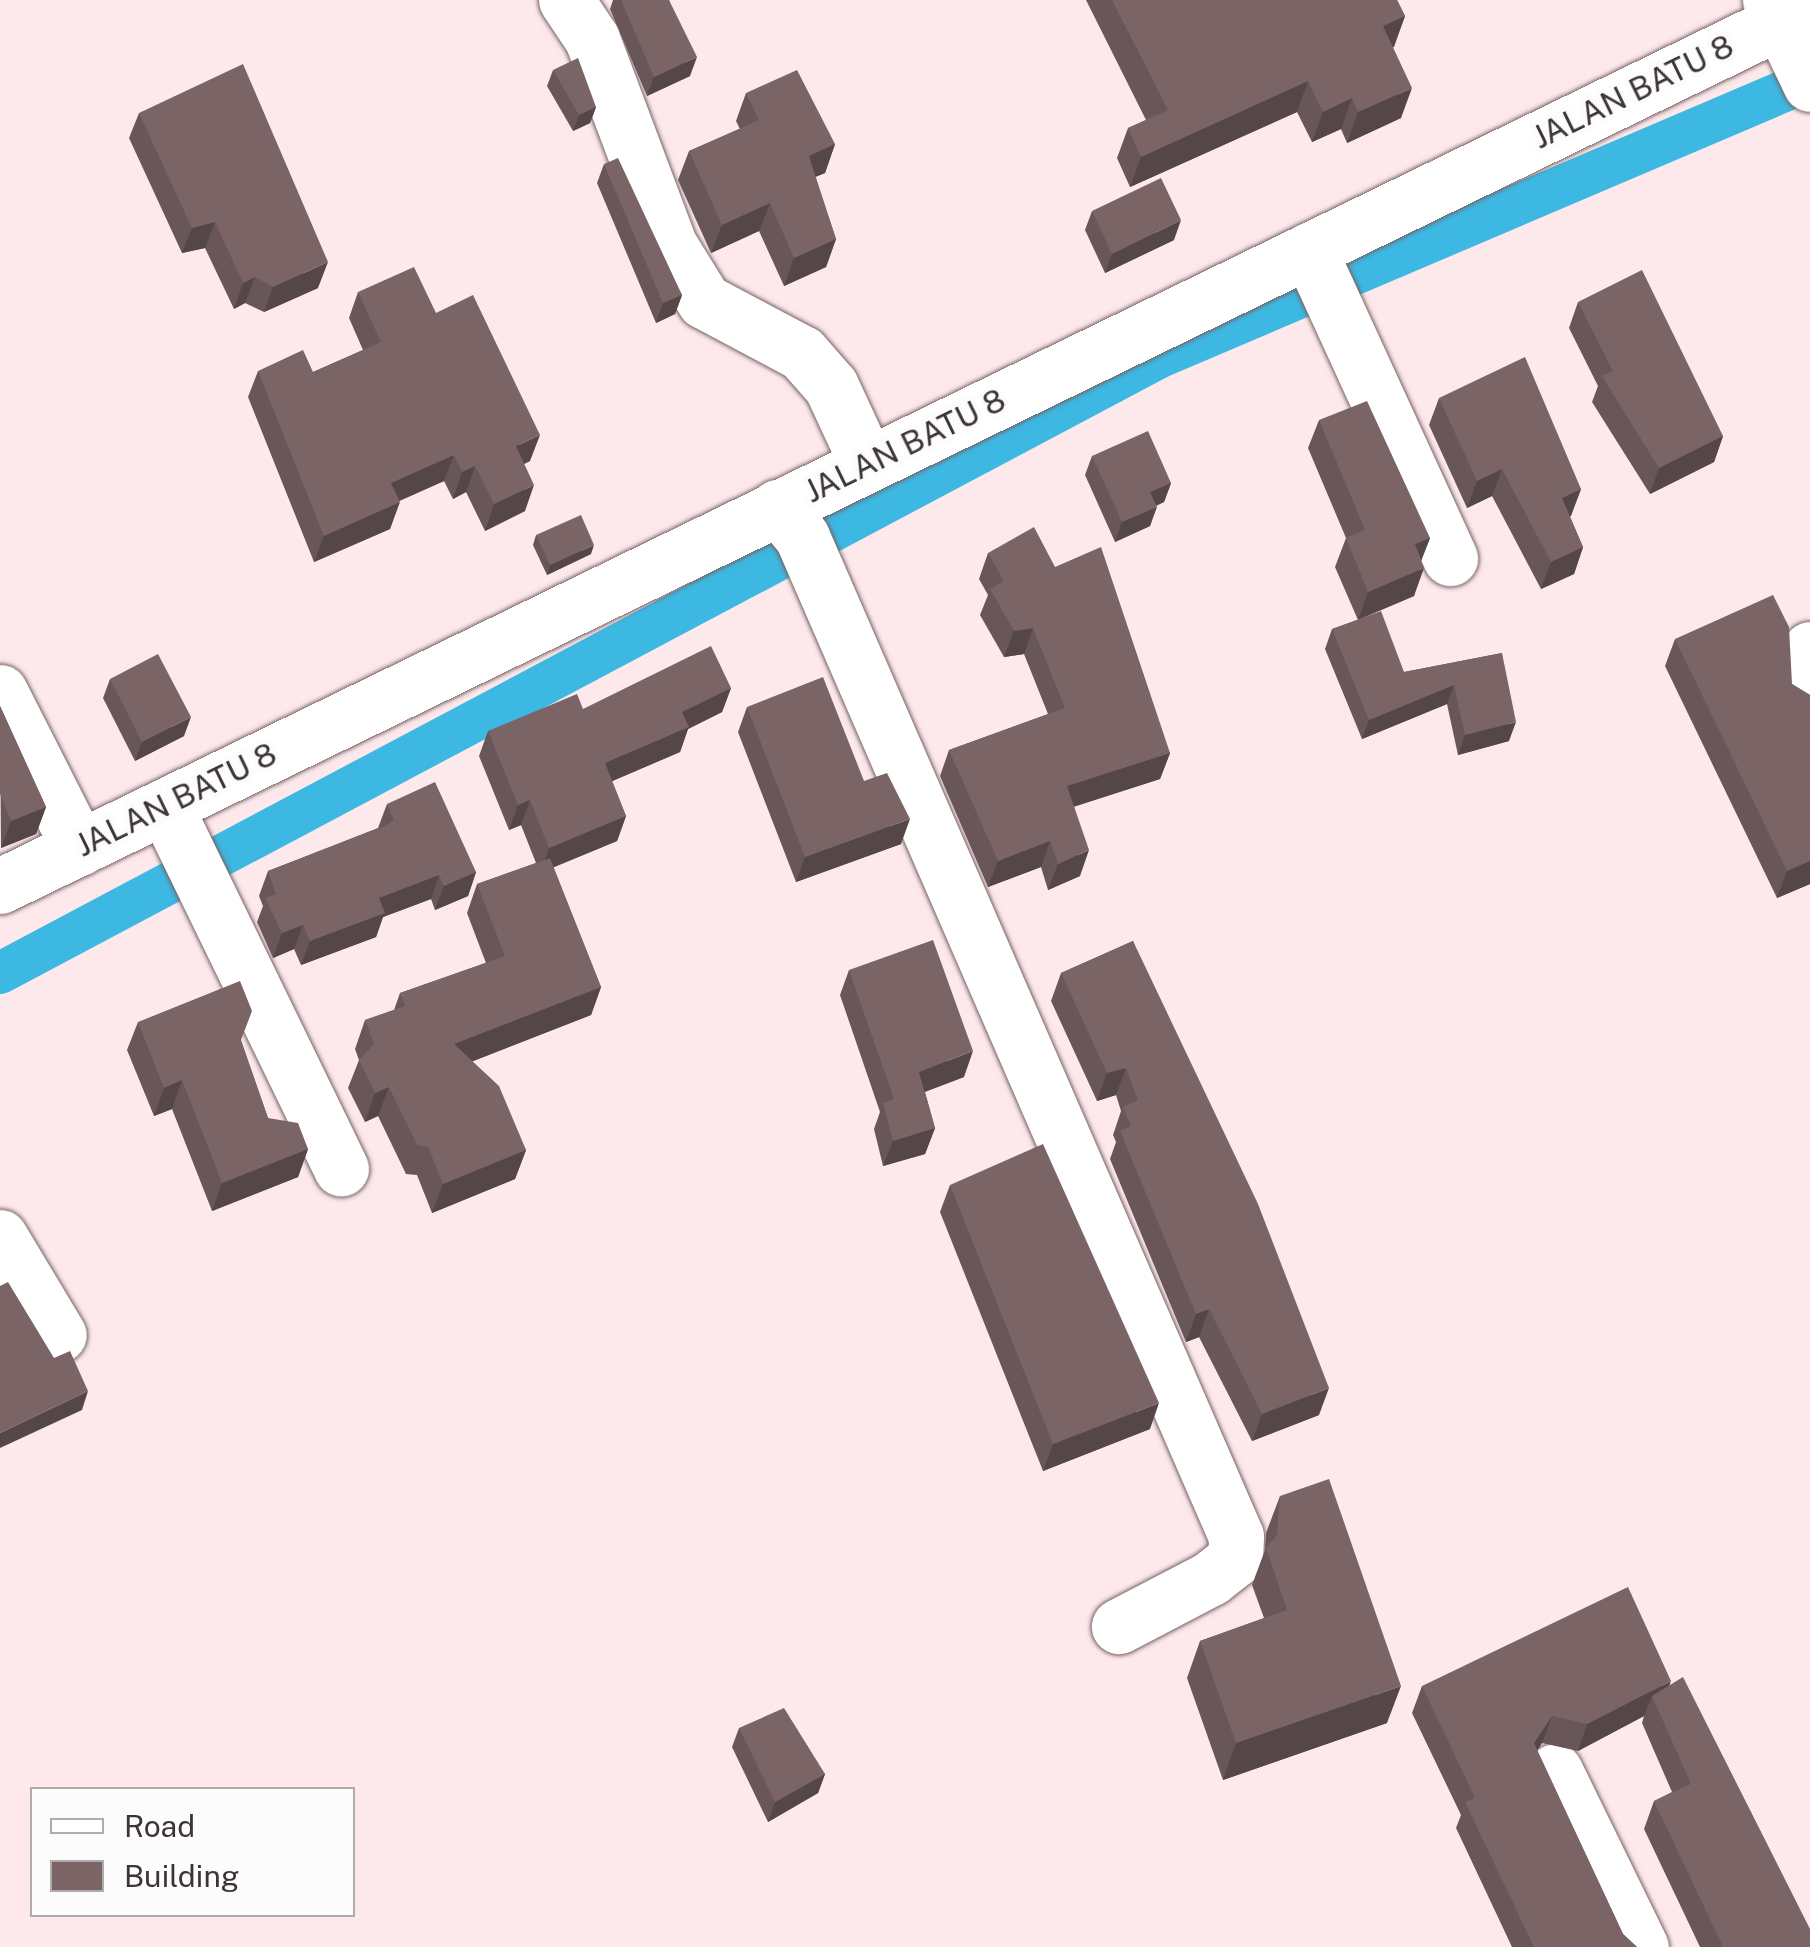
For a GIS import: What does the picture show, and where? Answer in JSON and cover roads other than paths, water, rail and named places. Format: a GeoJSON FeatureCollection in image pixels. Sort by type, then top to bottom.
{"type":"FeatureCollection","features":[{"type":"Feature","properties":{"kind":"street"},"geometry":{"type":"LineString","coordinates":[[566,0],[592,40],[670,246],[704,301],[802,354],[831,386],[867,464]]}},
{"type":"Feature","properties":{"kind":"street","name":"JALAN BATU 8"},"geometry":{"type":"LineString","coordinates":[[0,886],[79,848],[176,827],[790,522],[867,464],[1316,265],[1793,33]]}},
{"type":"Feature","properties":{"kind":"street"},"geometry":{"type":"LineString","coordinates":[[1316,265],[1450,558]]}},
{"type":"Feature","properties":{"kind":"street"},"geometry":{"type":"LineString","coordinates":[[790,522],[1236,1536],[1236,1558],[1211,1578],[1120,1626]]}},
{"type":"Feature","properties":{"kind":"street"},"geometry":{"type":"LineString","coordinates":[[1810,648],[1810,697]]}},
{"type":"Feature","properties":{"kind":"street"},"geometry":{"type":"LineString","coordinates":[[0,692],[79,848]]}},
{"type":"Feature","properties":{"kind":"street"},"geometry":{"type":"LineString","coordinates":[[176,827],[341,1168]]}},
{"type":"Feature","properties":{"kind":"street"},"geometry":{"type":"LineString","coordinates":[[0,1237],[59,1335]]}},
{"type":"Feature","properties":{"kind":"street"},"geometry":{"type":"LineString","coordinates":[[1555,1771],[1640,1947]]}},
{"type":"Feature","properties":{"kind":"waterway"},"geometry":{"type":"LineString","coordinates":[[0,973],[1158,358],[1810,80]]}}]}
